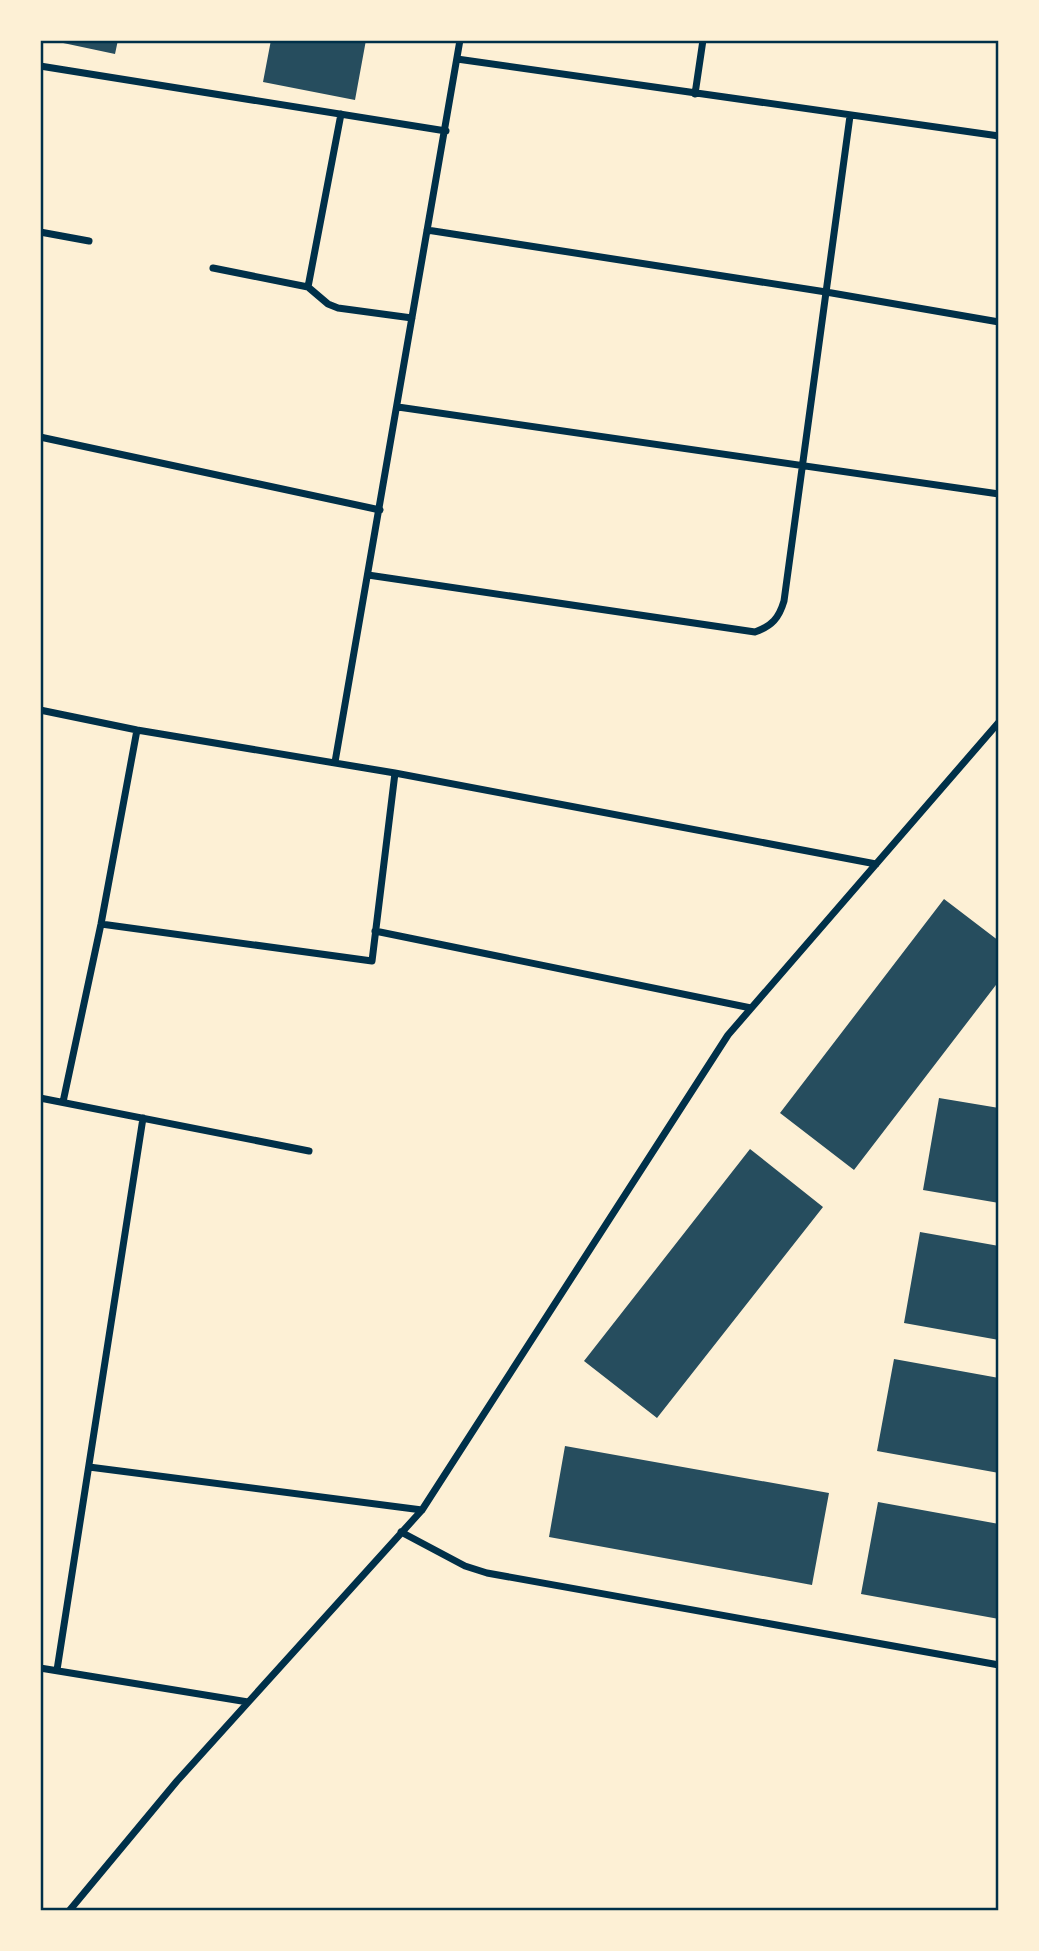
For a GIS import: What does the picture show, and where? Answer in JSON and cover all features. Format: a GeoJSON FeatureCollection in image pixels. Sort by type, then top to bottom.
{"type":"FeatureCollection","features":[{"type":"Feature","properties":{"kind":"street"},"geometry":{"type":"LineString","coordinates":[[335,762],[460,40]]}},
{"type":"Feature","properties":{"kind":"street"},"geometry":{"type":"LineString","coordinates":[[695,94],[703,40]]}},
{"type":"Feature","properties":{"kind":"street"},"geometry":{"type":"LineString","coordinates":[[457,59],[999,136]]}},
{"type":"Feature","properties":{"kind":"street"},"geometry":{"type":"LineString","coordinates":[[40,66],[446,131]]}},
{"type":"Feature","properties":{"kind":"street"},"geometry":{"type":"LineString","coordinates":[[308,287],[341,114]]}},
{"type":"Feature","properties":{"kind":"street"},"geometry":{"type":"LineString","coordinates":[[368,575],[755,632],[769,627],[780,615],[784,601],[850,116]]}},
{"type":"Feature","properties":{"kind":"street"},"geometry":{"type":"LineString","coordinates":[[426,230],[826,292],[999,322]]}},
{"type":"Feature","properties":{"kind":"street"},"geometry":{"type":"LineString","coordinates":[[40,232],[89,241]]}},
{"type":"Feature","properties":{"kind":"street"},"geometry":{"type":"LineString","coordinates":[[213,268],[308,287],[338,309],[412,318]]}},
{"type":"Feature","properties":{"kind":"street"},"geometry":{"type":"LineString","coordinates":[[398,407],[999,494]]}},
{"type":"Feature","properties":{"kind":"street"},"geometry":{"type":"LineString","coordinates":[[40,437],[380,510]]}},
{"type":"Feature","properties":{"kind":"street"},"geometry":{"type":"LineString","coordinates":[[40,710],[137,730],[395,773],[876,864]]}},
{"type":"Feature","properties":{"kind":"street"},"geometry":{"type":"LineString","coordinates":[[69,1911],[177,1781],[422,1510],[728,1035],[999,722]]}},
{"type":"Feature","properties":{"kind":"street"},"geometry":{"type":"LineString","coordinates":[[63,1102],[102,924],[137,730]]}},
{"type":"Feature","properties":{"kind":"street"},"geometry":{"type":"LineString","coordinates":[[102,924],[372,961],[395,773]]}},
{"type":"Feature","properties":{"kind":"street"},"geometry":{"type":"LineString","coordinates":[[375,931],[751,1008]]}},
{"type":"Feature","properties":{"kind":"street"},"geometry":{"type":"LineString","coordinates":[[40,1098],[309,1151]]}},
{"type":"Feature","properties":{"kind":"street"},"geometry":{"type":"LineString","coordinates":[[57,1670],[143,1118]]}},
{"type":"Feature","properties":{"kind":"street"},"geometry":{"type":"LineString","coordinates":[[89,1467],[422,1510]]}},
{"type":"Feature","properties":{"kind":"street"},"geometry":{"type":"LineString","coordinates":[[401,1532],[465,1566],[487,1573],[999,1665]]}},
{"type":"Feature","properties":{"kind":"street"},"geometry":{"type":"LineString","coordinates":[[40,1668],[248,1702]]}},
{"type":"Feature","properties":{"kind":"building"},"geometry":{"type":"Polygon","coordinates":[[[49,40],[118,40],[115,54],[49,40]]]}},
{"type":"Feature","properties":{"kind":"building"},"geometry":{"type":"Polygon","coordinates":[[[271,40],[366,40],[355,100],[263,82],[271,40]]]}},
{"type":"Feature","properties":{"kind":"building"},"geometry":{"type":"Polygon","coordinates":[[[944,899],[999,941],[999,981],[854,1170],[780,1113],[944,899]]]}},
{"type":"Feature","properties":{"kind":"building"},"geometry":{"type":"Polygon","coordinates":[[[939,1098],[999,1108],[999,1203],[923,1190],[939,1098]]]}},
{"type":"Feature","properties":{"kind":"building"},"geometry":{"type":"Polygon","coordinates":[[[750,1149],[823,1207],[657,1418],[584,1361],[750,1149]]]}},
{"type":"Feature","properties":{"kind":"building"},"geometry":{"type":"Polygon","coordinates":[[[920,1232],[999,1246],[999,1340],[904,1323],[920,1232]]]}},
{"type":"Feature","properties":{"kind":"building"},"geometry":{"type":"Polygon","coordinates":[[[894,1359],[999,1378],[999,1473],[877,1451],[894,1359]]]}},
{"type":"Feature","properties":{"kind":"building"},"geometry":{"type":"Polygon","coordinates":[[[565,1446],[829,1493],[812,1585],[549,1537],[565,1446]]]}},
{"type":"Feature","properties":{"kind":"building"},"geometry":{"type":"Polygon","coordinates":[[[878,1502],[999,1524],[999,1619],[861,1594],[878,1502]]]}}]}
